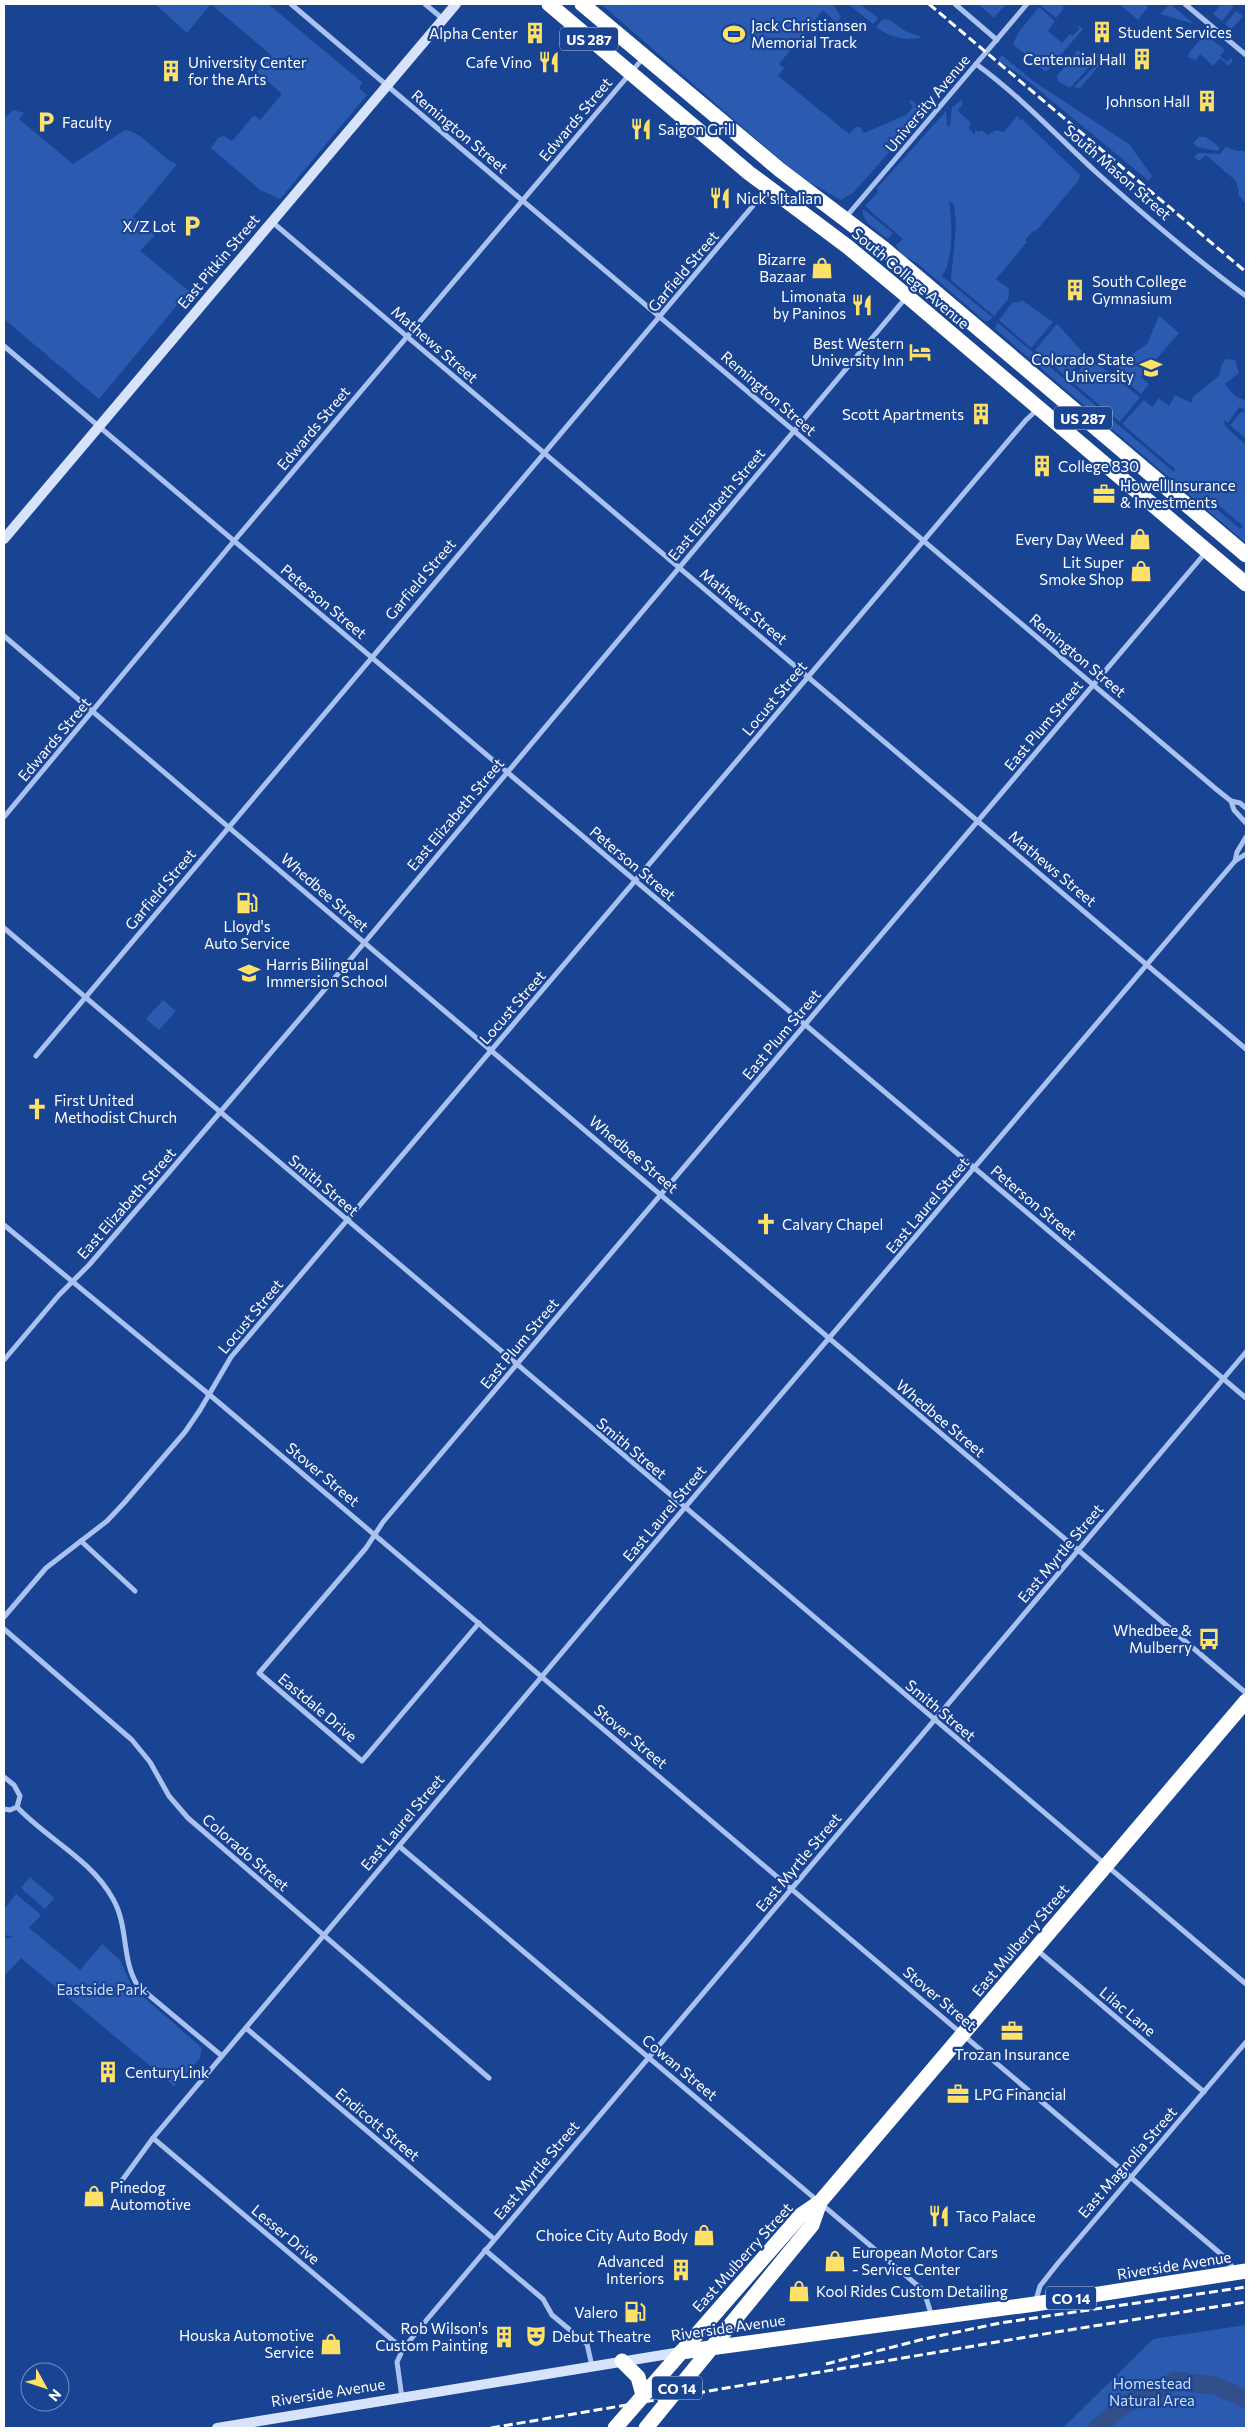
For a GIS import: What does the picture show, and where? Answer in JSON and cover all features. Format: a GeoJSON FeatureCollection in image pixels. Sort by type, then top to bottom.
{"type":"FeatureCollection","features":[{"type":"Feature","properties":{"kind":"highway","name":"South College Avenue"},"geometry":{"type":"LineString","coordinates":[[549,4],[767,188],[848,247],[907,296],[1246,584]]}},
{"type":"Feature","properties":{"kind":"highway","name":"South College Avenue"},"geometry":{"type":"LineString","coordinates":[[582,4],[780,170],[845,218],[921,280],[1246,555]]}},
{"type":"Feature","properties":{"kind":"highway"},"geometry":{"type":"LineString","coordinates":[[1039,409],[1052,408],[1099,432]]}},
{"type":"Feature","properties":{"kind":"highway"},"geometry":{"type":"LineString","coordinates":[[1206,551],[1214,545],[1246,555]]}},
{"type":"Feature","properties":{"kind":"highway","name":"East Mulberry Street"},"geometry":{"type":"LineString","coordinates":[[615,2428],[801,2215],[820,2202],[1246,1701]]}},
{"type":"Feature","properties":{"kind":"highway","name":"East Mulberry Street"},"geometry":{"type":"LineString","coordinates":[[646,2428],[812,2224],[820,2202]]}},
{"type":"Feature","properties":{"kind":"highway","name":"Riverside Avenue"},"geometry":{"type":"LineString","coordinates":[[681,2352],[1036,2304],[1241,2272]]}},
{"type":"Feature","properties":{"kind":"highway"},"geometry":{"type":"LineString","coordinates":[[622,2361],[638,2377],[643,2395]]}},
{"type":"Feature","properties":{"kind":"street","name":"Remington Street"},"geometry":{"type":"LineString","coordinates":[[291,4],[1093,685],[1231,801],[1240,803],[1246,808]]}},
{"type":"Feature","properties":{"kind":"street"},"geometry":{"type":"LineString","coordinates":[[425,4],[443,19]]}},
{"type":"Feature","properties":{"kind":"street","name":"East Pitkin Street"},"geometry":{"type":"LineString","coordinates":[[4,539],[456,4]]}},
{"type":"Feature","properties":{"kind":"street"},"geometry":{"type":"LineString","coordinates":[[955,4],[997,40]]}},
{"type":"Feature","properties":{"kind":"street","name":"University Avenue"},"geometry":{"type":"LineString","coordinates":[[845,218],[1027,4]]}},
{"type":"Feature","properties":{"kind":"street"},"geometry":{"type":"LineString","coordinates":[[1185,4],[1246,55]]}},
{"type":"Feature","properties":{"kind":"street","name":"Edwards Street"},"geometry":{"type":"LineString","coordinates":[[4,817],[94,712],[234,541],[644,57]]}},
{"type":"Feature","properties":{"kind":"street","name":"South Mason Street"},"geometry":{"type":"LineString","coordinates":[[976,64],[1017,97],[1099,174],[1218,275],[1246,296]]}},
{"type":"Feature","properties":{"kind":"street","name":"Garfield Street"},"geometry":{"type":"LineString","coordinates":[[36,1056],[370,657],[661,317],[767,188]]}},
{"type":"Feature","properties":{"kind":"street","name":"Mathews Street"},"geometry":{"type":"LineString","coordinates":[[271,221],[1246,1049]]}},
{"type":"Feature","properties":{"kind":"street","name":"East Elizabeth Street"},"geometry":{"type":"LineString","coordinates":[[4,1360],[364,943],[921,280]]}},
{"type":"Feature","properties":{"kind":"street","name":"Peterson Street"},"geometry":{"type":"LineString","coordinates":[[4,346],[1246,1398]]}},
{"type":"Feature","properties":{"kind":"street","name":"Locust Street"},"geometry":{"type":"LineString","coordinates":[[4,1617],[46,1568],[107,1521],[185,1432],[231,1357],[1026,420],[1039,409]]}},
{"type":"Feature","properties":{"kind":"street","name":"East Plum Street"},"geometry":{"type":"LineString","coordinates":[[374,1534],[663,1195],[1206,551]]}},
{"type":"Feature","properties":{"kind":"street","name":"Whedbee Street"},"geometry":{"type":"LineString","coordinates":[[4,636],[230,826],[364,943],[663,1195],[1246,1693]]}},
{"type":"Feature","properties":{"kind":"street","name":"Remington Street"},"geometry":{"type":"LineString","coordinates":[[1231,801],[1234,810],[1246,823]]}},
{"type":"Feature","properties":{"kind":"street","name":"East Laurel Street"},"geometry":{"type":"LineString","coordinates":[[1235,861],[1237,852],[1246,837]]}},
{"type":"Feature","properties":{"kind":"street","name":"East Laurel Street"},"geometry":{"type":"LineString","coordinates":[[118,2186],[153,2138],[684,1508],[1235,861],[1246,854]]}},
{"type":"Feature","properties":{"kind":"street","name":"Smith Street"},"geometry":{"type":"LineString","coordinates":[[4,928],[85,999],[1246,1984]]}},
{"type":"Feature","properties":{"kind":"street","name":"Stover Street"},"geometry":{"type":"LineString","coordinates":[[4,1225],[209,1394],[1241,2272]]}},
{"type":"Feature","properties":{"kind":"street","name":"East Myrtle Street"},"geometry":{"type":"LineString","coordinates":[[402,2398],[397,2362],[403,2349],[494,2239],[1246,1352]]}},
{"type":"Feature","properties":{"kind":"street","name":"Eastdale Drive"},"geometry":{"type":"LineString","coordinates":[[374,1534],[366,1548],[258,1673],[362,1761],[479,1623]]}},
{"type":"Feature","properties":{"kind":"street"},"geometry":{"type":"LineString","coordinates":[[81,1541],[135,1591]]}},
{"type":"Feature","properties":{"kind":"street","name":"Colorado Street"},"geometry":{"type":"LineString","coordinates":[[4,1629],[118,1726],[140,1750],[169,1796],[188,1818],[489,2078]]}},
{"type":"Feature","properties":{"kind":"street"},"geometry":{"type":"LineString","coordinates":[[4,1777],[19,1792],[17,1807],[10,1810],[4,1809]]}},
{"type":"Feature","properties":{"kind":"street"},"geometry":{"type":"LineString","coordinates":[[17,1807],[28,1819],[87,1867],[113,1899],[125,1934],[127,1963],[130,1974],[138,1986],[222,2056]]}},
{"type":"Feature","properties":{"kind":"street","name":"Cowan Street"},"geometry":{"type":"LineString","coordinates":[[399,1846],[924,2291],[932,2317]]}},
{"type":"Feature","properties":{"kind":"street","name":"Lilac Lane"},"geometry":{"type":"LineString","coordinates":[[1036,1949],[1204,2092]]}},
{"type":"Feature","properties":{"kind":"street","name":"Endicott Street"},"geometry":{"type":"LineString","coordinates":[[246,2028],[494,2239]]}},
{"type":"Feature","properties":{"kind":"street","name":"East Magnolia Street"},"geometry":{"type":"LineString","coordinates":[[1036,2304],[1040,2286],[1130,2176],[1246,2042]]}},
{"type":"Feature","properties":{"kind":"street","name":"Lesser Drive"},"geometry":{"type":"LineString","coordinates":[[153,2138],[403,2349]]}},
{"type":"Feature","properties":{"kind":"street"},"geometry":{"type":"LineString","coordinates":[[485,2250],[543,2299],[552,2315],[587,2344],[592,2366]]}},
{"type":"Feature","properties":{"kind":"street","name":"Riverside Avenue"},"geometry":{"type":"LineString","coordinates":[[217,2428],[681,2352]]}},
{"type":"Feature","properties":{"kind":"green space"},"geometry":{"type":"Polygon","coordinates":[[[155,4],[211,4],[187,33],[155,4]]]}},
{"type":"Feature","properties":{"kind":"green space"},"geometry":{"type":"Polygon","coordinates":[[[211,4],[268,4],[362,82],[359,88],[367,95],[280,199],[260,190],[211,148],[218,138],[224,136],[232,141],[254,115],[260,120],[282,94],[257,72],[271,55],[211,4]]]}},
{"type":"Feature","properties":{"kind":"green space"},"geometry":{"type":"Polygon","coordinates":[[[601,4],[833,4],[841,17],[837,23],[823,10],[779,64],[784,68],[778,76],[849,134],[856,127],[860,127],[864,133],[906,115],[913,107],[909,102],[911,100],[925,112],[853,193],[841,200],[800,177],[601,4]]]}},
{"type":"Feature","properties":{"kind":"green space"},"geometry":{"type":"Polygon","coordinates":[[[848,4],[860,4],[878,18],[873,24],[848,4]]]}},
{"type":"Feature","properties":{"kind":"green space"},"geometry":{"type":"Polygon","coordinates":[[[978,4],[1006,4],[994,18],[978,4]]]}},
{"type":"Feature","properties":{"kind":"green space"},"geometry":{"type":"Polygon","coordinates":[[[1041,4],[1061,4],[1064,8],[1056,18],[1041,4]]]}},
{"type":"Feature","properties":{"kind":"green space"},"geometry":{"type":"Polygon","coordinates":[[[1119,4],[1147,4],[1147,8],[1138,20],[1119,4]]]}},
{"type":"Feature","properties":{"kind":"green space"},"geometry":{"type":"Polygon","coordinates":[[[1170,4],[1194,24],[1160,14],[1170,4]]]}},
{"type":"Feature","properties":{"kind":"green space"},"geometry":{"type":"Polygon","coordinates":[[[1221,4],[1234,6],[1222,21],[1213,14],[1221,4]]]}},
{"type":"Feature","properties":{"kind":"green space"},"geometry":{"type":"Polygon","coordinates":[[[1039,7],[1055,21],[1048,31],[1062,43],[1070,34],[1073,36],[1079,29],[1078,25],[1083,29],[1047,71],[1043,70],[1013,44],[1018,33],[1039,7]]]}},
{"type":"Feature","properties":{"kind":"green space"},"geometry":{"type":"Polygon","coordinates":[[[1236,11],[1243,16],[1231,30],[1225,24],[1236,11]]]}},
{"type":"Feature","properties":{"kind":"green space"},"geometry":{"type":"Polygon","coordinates":[[[883,19],[890,20],[905,31],[922,37],[904,39],[887,33],[876,27],[883,19]]]}},
{"type":"Feature","properties":{"kind":"green space"},"geometry":{"type":"Polygon","coordinates":[[[1205,34],[1225,50],[1220,56],[1227,62],[1231,58],[1233,60],[1229,66],[1220,58],[1213,66],[1200,54],[1196,60],[1188,57],[1189,53],[1205,34]]]}},
{"type":"Feature","properties":{"kind":"green space"},"geometry":{"type":"Polygon","coordinates":[[[1078,50],[1092,62],[1099,52],[1101,54],[1070,88],[1058,81],[1057,76],[1078,50]]]}},
{"type":"Feature","properties":{"kind":"green space"},"geometry":{"type":"Polygon","coordinates":[[[1002,55],[1033,81],[1129,144],[1152,176],[1149,181],[1023,77],[998,60],[1002,55]]]}},
{"type":"Feature","properties":{"kind":"green space"},"geometry":{"type":"Polygon","coordinates":[[[1106,55],[1080,88],[1074,87],[1106,55]]]}},
{"type":"Feature","properties":{"kind":"green space"},"geometry":{"type":"Polygon","coordinates":[[[962,100],[962,105],[958,111],[973,125],[970,124],[969,128],[975,135],[975,130],[979,132],[982,130],[988,135],[996,130],[1004,132],[1018,115],[1019,120],[1022,119],[1080,175],[1078,181],[1035,232],[1033,231],[1025,240],[1027,242],[996,279],[1009,289],[1008,299],[994,316],[951,280],[956,226],[954,204],[949,201],[951,242],[946,270],[942,276],[993,318],[986,322],[917,263],[902,255],[896,245],[903,239],[865,206],[878,192],[877,188],[946,111],[947,125],[950,127],[952,107],[962,100]]]}},
{"type":"Feature","properties":{"kind":"green space"},"geometry":{"type":"Polygon","coordinates":[[[13,110],[24,113],[19,119],[73,164],[125,130],[139,136],[170,161],[177,164],[133,217],[155,235],[140,251],[189,291],[99,399],[4,319],[4,119],[13,110]]]}},
{"type":"Feature","properties":{"kind":"green space"},"geometry":{"type":"Polygon","coordinates":[[[1199,137],[1206,137],[1220,148],[1218,151],[1197,147],[1193,143],[1199,137]]]}},
{"type":"Feature","properties":{"kind":"green space"},"geometry":{"type":"Polygon","coordinates":[[[1226,147],[1237,151],[1246,151],[1246,204],[1238,194],[1236,181],[1206,155],[1199,161],[1194,157],[1198,153],[1220,154],[1226,147]]]}},
{"type":"Feature","properties":{"kind":"green space"},"geometry":{"type":"Polygon","coordinates":[[[863,209],[893,233],[888,239],[867,222],[864,218],[863,209]]]}},
{"type":"Feature","properties":{"kind":"green space"},"geometry":{"type":"Polygon","coordinates":[[[1023,301],[1053,322],[1031,348],[999,320],[1012,303],[1023,301]]]}},
{"type":"Feature","properties":{"kind":"green space"},"geometry":{"type":"Polygon","coordinates":[[[1159,316],[1179,333],[1141,377],[1149,384],[1141,394],[1114,371],[1127,358],[1147,344],[1159,316]]]}},
{"type":"Feature","properties":{"kind":"green space"},"geometry":{"type":"Polygon","coordinates":[[[997,322],[1174,472],[1175,469],[1122,424],[1144,400],[1152,407],[1159,398],[1169,406],[1175,395],[1191,403],[1193,397],[1219,376],[1222,364],[1226,359],[1235,360],[1239,373],[1225,384],[1235,396],[1246,401],[1246,439],[1230,425],[1242,411],[1245,413],[1244,409],[1239,407],[1228,423],[1224,420],[1225,426],[1246,445],[1246,543],[995,329],[997,322]],[[1206,495],[1205,499],[1240,529],[1243,526],[1206,495]]]}},
{"type":"Feature","properties":{"kind":"green space"},"geometry":{"type":"Polygon","coordinates":[[[1057,324],[1082,351],[1081,361],[1068,378],[1035,350],[1057,324]]]}},
{"type":"Feature","properties":{"kind":"green space"},"geometry":{"type":"Polygon","coordinates":[[[1096,363],[1140,397],[1120,422],[1071,381],[1082,367],[1096,363]]]}},
{"type":"Feature","properties":{"kind":"green space"},"geometry":{"type":"Polygon","coordinates":[[[163,1000],[176,1011],[159,1030],[146,1019],[163,1000]]]}},
{"type":"Feature","properties":{"kind":"green space"},"geometry":{"type":"Polygon","coordinates":[[[30,1877],[54,1898],[45,1909],[21,1888],[30,1877]]]}},
{"type":"Feature","properties":{"kind":"green space","name":"Eastside Park"},"geometry":{"type":"Polygon","coordinates":[[[16,1894],[41,1915],[29,1928],[80,1970],[102,1944],[120,1960],[132,1987],[202,2048],[200,2058],[174,2086],[21,1958],[4,1976],[4,1936],[6,1938],[14,1937],[4,1935],[4,1909],[16,1894]]]}},
{"type":"Feature","properties":{"kind":"green space","name":"Homestead Natural Area"},"geometry":{"type":"Polygon","coordinates":[[[1246,2325],[1246,2428],[1063,2428],[1153,2339],[1246,2325]]]}},
{"type":"Feature","properties":{"kind":"waterway"},"geometry":{"type":"LineString","coordinates":[[1097,2428],[1124,2405],[1175,2381],[1217,2386],[1246,2399]]}},
{"type":"Feature","properties":{"kind":"railway"},"geometry":{"type":"LineString","coordinates":[[929,4],[1246,272]]}},
{"type":"Feature","properties":{"kind":"railway"},"geometry":{"type":"LineString","coordinates":[[826,2364],[924,2339],[1000,2323],[1246,2287]]}},
{"type":"Feature","properties":{"kind":"railway"},"geometry":{"type":"LineString","coordinates":[[491,2428],[1056,2332],[1246,2302]]}},
{"type":"Feature","properties":{"kind":"place","name":"Student Services"},"geometry":{"type":"Point","coordinates":[1102,32]}},
{"type":"Feature","properties":{"kind":"place","name":"Alpha Center"},"geometry":{"type":"Point","coordinates":[535,33]}},
{"type":"Feature","properties":{"kind":"place","name":"Jack Christiansen Memorial Track"},"geometry":{"type":"Point","coordinates":[734,34]}},
{"type":"Feature","properties":{"kind":"place","name":"Centennial Hall"},"geometry":{"type":"Point","coordinates":[1142,59]}},
{"type":"Feature","properties":{"kind":"place","name":"Cafe Vino"},"geometry":{"type":"Point","coordinates":[549,62]}},
{"type":"Feature","properties":{"kind":"place","name":"University Center for the Arts"},"geometry":{"type":"Point","coordinates":[171,71]}},
{"type":"Feature","properties":{"kind":"place","name":"Johnson Hall"},"geometry":{"type":"Point","coordinates":[1207,101]}},
{"type":"Feature","properties":{"kind":"place","name":"Faculty"},"geometry":{"type":"Point","coordinates":[46,122]}},
{"type":"Feature","properties":{"kind":"place","name":"Saigon Grill"},"geometry":{"type":"Point","coordinates":[641,129]}},
{"type":"Feature","properties":{"kind":"place","name":"Nick's Italian"},"geometry":{"type":"Point","coordinates":[720,198]}},
{"type":"Feature","properties":{"kind":"place","name":"X/Z Lot"},"geometry":{"type":"Point","coordinates":[192,226]}},
{"type":"Feature","properties":{"kind":"place","name":"Bizarre Bazaar"},"geometry":{"type":"Point","coordinates":[822,268]}},
{"type":"Feature","properties":{"kind":"place","name":"South College Gymnasium"},"geometry":{"type":"Point","coordinates":[1075,290]}},
{"type":"Feature","properties":{"kind":"place","name":"Limonata by Paninos"},"geometry":{"type":"Point","coordinates":[862,305]}},
{"type":"Feature","properties":{"kind":"place","name":"Best Western University Inn"},"geometry":{"type":"Point","coordinates":[920,352]}},
{"type":"Feature","properties":{"kind":"place","name":"Colorado State University"},"geometry":{"type":"Point","coordinates":[1151,368]}},
{"type":"Feature","properties":{"kind":"place","name":"Scott Apartments"},"geometry":{"type":"Point","coordinates":[981,414]}},
{"type":"Feature","properties":{"kind":"place","name":"College 830"},"geometry":{"type":"Point","coordinates":[1042,466]}},
{"type":"Feature","properties":{"kind":"place","name":"Howell Insurance & Investments"},"geometry":{"type":"Point","coordinates":[1104,494]}},
{"type":"Feature","properties":{"kind":"place","name":"Every Day Weed"},"geometry":{"type":"Point","coordinates":[1140,539]}},
{"type":"Feature","properties":{"kind":"place","name":"Lit Super Smoke Shop"},"geometry":{"type":"Point","coordinates":[1141,571]}},
{"type":"Feature","properties":{"kind":"place","name":"Lloyd's Auto Service"},"geometry":{"type":"Point","coordinates":[247,903]}},
{"type":"Feature","properties":{"kind":"place","name":"Harris Bilingual Immersion School"},"geometry":{"type":"Point","coordinates":[249,973]}},
{"type":"Feature","properties":{"kind":"place","name":"First United Methodist Church"},"geometry":{"type":"Point","coordinates":[37,1109]}},
{"type":"Feature","properties":{"kind":"place","name":"Calvary Chapel"},"geometry":{"type":"Point","coordinates":[766,1224]}},
{"type":"Feature","properties":{"kind":"place","name":"Whedbee & Mulberry"},"geometry":{"type":"Point","coordinates":[1209,1639]}},
{"type":"Feature","properties":{"kind":"place","name":"Trozan Insurance"},"geometry":{"type":"Point","coordinates":[1012,2031]}},
{"type":"Feature","properties":{"kind":"place","name":"CenturyLink"},"geometry":{"type":"Point","coordinates":[108,2072]}},
{"type":"Feature","properties":{"kind":"place","name":"LPG Financial"},"geometry":{"type":"Point","coordinates":[958,2094]}},
{"type":"Feature","properties":{"kind":"place","name":"Pinedog Automotive"},"geometry":{"type":"Point","coordinates":[94,2196]}},
{"type":"Feature","properties":{"kind":"place","name":"Taco Palace"},"geometry":{"type":"Point","coordinates":[939,2216]}},
{"type":"Feature","properties":{"kind":"place","name":"Choice City Auto Body"},"geometry":{"type":"Point","coordinates":[704,2235]}},
{"type":"Feature","properties":{"kind":"place","name":"European Motor Cars - Service Center"},"geometry":{"type":"Point","coordinates":[835,2261]}},
{"type":"Feature","properties":{"kind":"place","name":"Advanced Interiors"},"geometry":{"type":"Point","coordinates":[681,2270]}},
{"type":"Feature","properties":{"kind":"place","name":"Kool Rides Custom Detailing"},"geometry":{"type":"Point","coordinates":[799,2291]}},
{"type":"Feature","properties":{"kind":"place","name":"Valero"},"geometry":{"type":"Point","coordinates":[635,2312]}},
{"type":"Feature","properties":{"kind":"place","name":"Debut Theatre"},"geometry":{"type":"Point","coordinates":[536,2336]}},
{"type":"Feature","properties":{"kind":"place","name":"Rob Wilson's Custom Painting"},"geometry":{"type":"Point","coordinates":[504,2337]}},
{"type":"Feature","properties":{"kind":"place","name":"Houska Automotive Service"},"geometry":{"type":"Point","coordinates":[331,2344]}}]}
